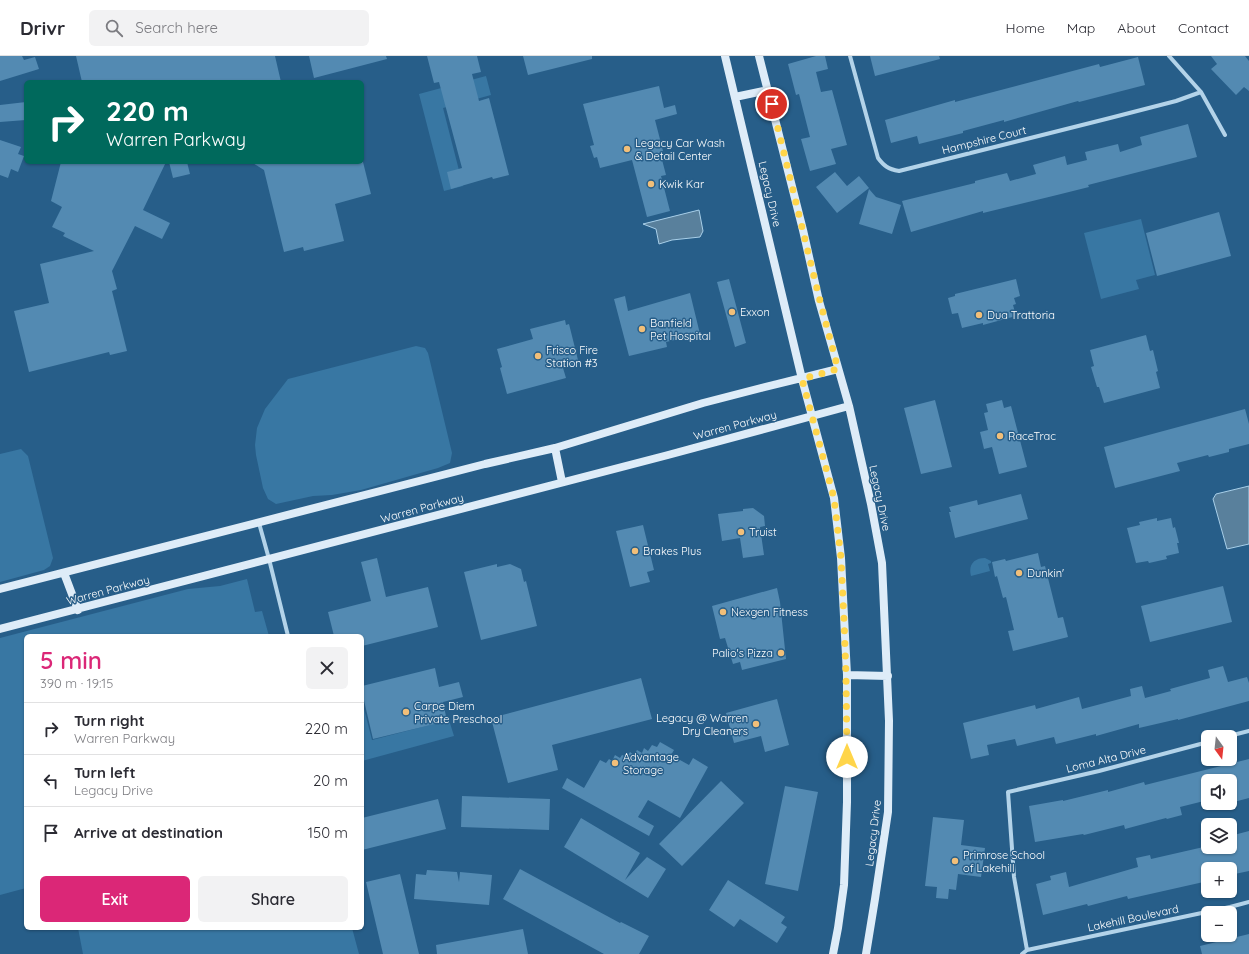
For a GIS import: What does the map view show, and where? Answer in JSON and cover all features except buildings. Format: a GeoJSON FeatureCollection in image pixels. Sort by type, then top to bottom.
{"type":"FeatureCollection","features":[{"type":"Feature","properties":{"kind":"main road","name":"Legacy Drive"},"geometry":{"type":"LineString","coordinates":[[725,56],[802,379],[834,498],[841,558],[846,675],[847,802],[844,885],[833,954]]}},
{"type":"Feature","properties":{"kind":"main road","name":"Legacy Drive"},"geometry":{"type":"LineString","coordinates":[[759,56],[820,301],[849,406],[871,504],[882,563],[888,676],[888,812],[876,899],[866,954]]}},
{"type":"Feature","properties":{"kind":"main road"},"geometry":{"type":"LineString","coordinates":[[735,97],[768,90]]}},
{"type":"Feature","properties":{"kind":"main road"},"geometry":{"type":"LineString","coordinates":[[0,589],[485,464],[555,448],[703,404],[838,369]]}},
{"type":"Feature","properties":{"kind":"main road","name":"Warren Parkway"},"geometry":{"type":"LineString","coordinates":[[0,629],[78,610],[849,406]]}},
{"type":"Feature","properties":{"kind":"main road"},"geometry":{"type":"LineString","coordinates":[[555,448],[562,482]]}},
{"type":"Feature","properties":{"kind":"main road"},"geometry":{"type":"LineString","coordinates":[[64,573],[78,610]]}},
{"type":"Feature","properties":{"kind":"main road"},"geometry":{"type":"LineString","coordinates":[[846,675],[888,676]]}},
{"type":"Feature","properties":{"kind":"street","name":"Hampshire Court"},"geometry":{"type":"LineString","coordinates":[[850,56],[878,158],[885,167],[890,170],[899,171],[1176,101],[1201,92]]}},
{"type":"Feature","properties":{"kind":"street"},"geometry":{"type":"LineString","coordinates":[[1169,56],[1201,92],[1225,135]]}},
{"type":"Feature","properties":{"kind":"street"},"geometry":{"type":"LineString","coordinates":[[259,523],[288,634]]}},
{"type":"Feature","properties":{"kind":"street"},"geometry":{"type":"LineString","coordinates":[[1237,734],[1249,730]]}},
{"type":"Feature","properties":{"kind":"street","name":"Loma Alta Drive"},"geometry":{"type":"LineString","coordinates":[[1027,950],[1014,877],[1008,792],[1099,771],[1201,744]]}},
{"type":"Feature","properties":{"kind":"street","name":"Lakehill Boulevard"},"geometry":{"type":"LineString","coordinates":[[1022,954],[1027,950],[1249,902]]}},
{"type":"Feature","properties":{"kind":"shaded area"},"geometry":{"type":"Polygon","coordinates":[[[486,76],[491,95],[443,108],[463,186],[444,191],[419,94],[486,76]]]}},
{"type":"Feature","properties":{"kind":"shaded area"},"geometry":{"type":"Polygon","coordinates":[[[699,210],[703,231],[700,237],[672,240],[659,244],[656,229],[643,224],[699,210]]]}},
{"type":"Feature","properties":{"kind":"shaded area"},"geometry":{"type":"Polygon","coordinates":[[[1141,219],[1155,275],[1136,280],[1139,289],[1101,299],[1084,233],[1141,219]]]}},
{"type":"Feature","properties":{"kind":"shaded area"},"geometry":{"type":"Polygon","coordinates":[[[416,346],[425,348],[428,353],[452,453],[450,463],[438,468],[361,490],[332,495],[313,496],[276,504],[268,499],[263,488],[256,455],[255,445],[257,428],[265,409],[288,379],[416,346]]]}},
{"type":"Feature","properties":{"kind":"shaded area"},"geometry":{"type":"Polygon","coordinates":[[[21,449],[28,456],[53,558],[50,566],[44,570],[0,582],[0,454],[21,449]]]}},
{"type":"Feature","properties":{"kind":"shaded area"},"geometry":{"type":"Polygon","coordinates":[[[1249,486],[1249,544],[1227,549],[1213,499],[1216,494],[1249,486]]]}},
{"type":"Feature","properties":{"kind":"shaded area"},"geometry":{"type":"Polygon","coordinates":[[[985,558],[991,561],[991,563],[988,564],[990,571],[971,576],[971,565],[978,559],[985,558]]]}},
{"type":"Feature","properties":{"kind":"shaded area"},"geometry":{"type":"Polygon","coordinates":[[[247,579],[255,612],[262,611],[268,634],[24,634],[24,889],[0,895],[0,638],[188,589],[220,586],[247,579]]]}},
{"type":"Feature","properties":{"kind":"shaded area"},"geometry":{"type":"Polygon","coordinates":[[[364,709],[372,740],[449,720],[454,736],[364,760],[364,709]]]}},
{"type":"Feature","properties":{"kind":"shaded area"},"geometry":{"type":"Polygon","coordinates":[[[78,930],[353,930],[359,954],[83,954],[78,930]]]}},
{"type":"Feature","properties":{"kind":"place","name":"Legacy Car Wash & Detail Center"},"geometry":{"type":"Point","coordinates":[627,149]}},
{"type":"Feature","properties":{"kind":"place","name":"Kwik Kar"},"geometry":{"type":"Point","coordinates":[651,184]}},
{"type":"Feature","properties":{"kind":"place","name":"Exxon"},"geometry":{"type":"Point","coordinates":[732,312]}},
{"type":"Feature","properties":{"kind":"place","name":"Dua Trattoria"},"geometry":{"type":"Point","coordinates":[979,315]}},
{"type":"Feature","properties":{"kind":"place","name":"Banfield Pet Hospital"},"geometry":{"type":"Point","coordinates":[642,329]}},
{"type":"Feature","properties":{"kind":"place","name":"Frisco Fire Station #3"},"geometry":{"type":"Point","coordinates":[538,356]}},
{"type":"Feature","properties":{"kind":"place","name":"RaceTrac"},"geometry":{"type":"Point","coordinates":[1000,436]}},
{"type":"Feature","properties":{"kind":"place","name":"Truist"},"geometry":{"type":"Point","coordinates":[741,532]}},
{"type":"Feature","properties":{"kind":"place","name":"Brakes Plus"},"geometry":{"type":"Point","coordinates":[635,551]}},
{"type":"Feature","properties":{"kind":"place","name":"Dunkin'"},"geometry":{"type":"Point","coordinates":[1019,573]}},
{"type":"Feature","properties":{"kind":"place","name":"Nexgen Fitness"},"geometry":{"type":"Point","coordinates":[723,612]}},
{"type":"Feature","properties":{"kind":"place","name":"Palio's Pizza"},"geometry":{"type":"Point","coordinates":[781,653]}},
{"type":"Feature","properties":{"kind":"place","name":"Carpe Diem Private Preschool"},"geometry":{"type":"Point","coordinates":[406,712]}},
{"type":"Feature","properties":{"kind":"place","name":"Legacy @ Warren Dry Cleaners"},"geometry":{"type":"Point","coordinates":[756,724]}},
{"type":"Feature","properties":{"kind":"place","name":"Advantage Storage"},"geometry":{"type":"Point","coordinates":[615,763]}},
{"type":"Feature","properties":{"kind":"place","name":"Primrose School of Lakehill"},"geometry":{"type":"Point","coordinates":[955,861]}},
{"type":"Feature","properties":{"kind":"route"},"geometry":{"type":"LineString","coordinates":[[772,104],[838,369],[802,379],[834,498],[841,558],[846,675],[847,757]]}}]}
